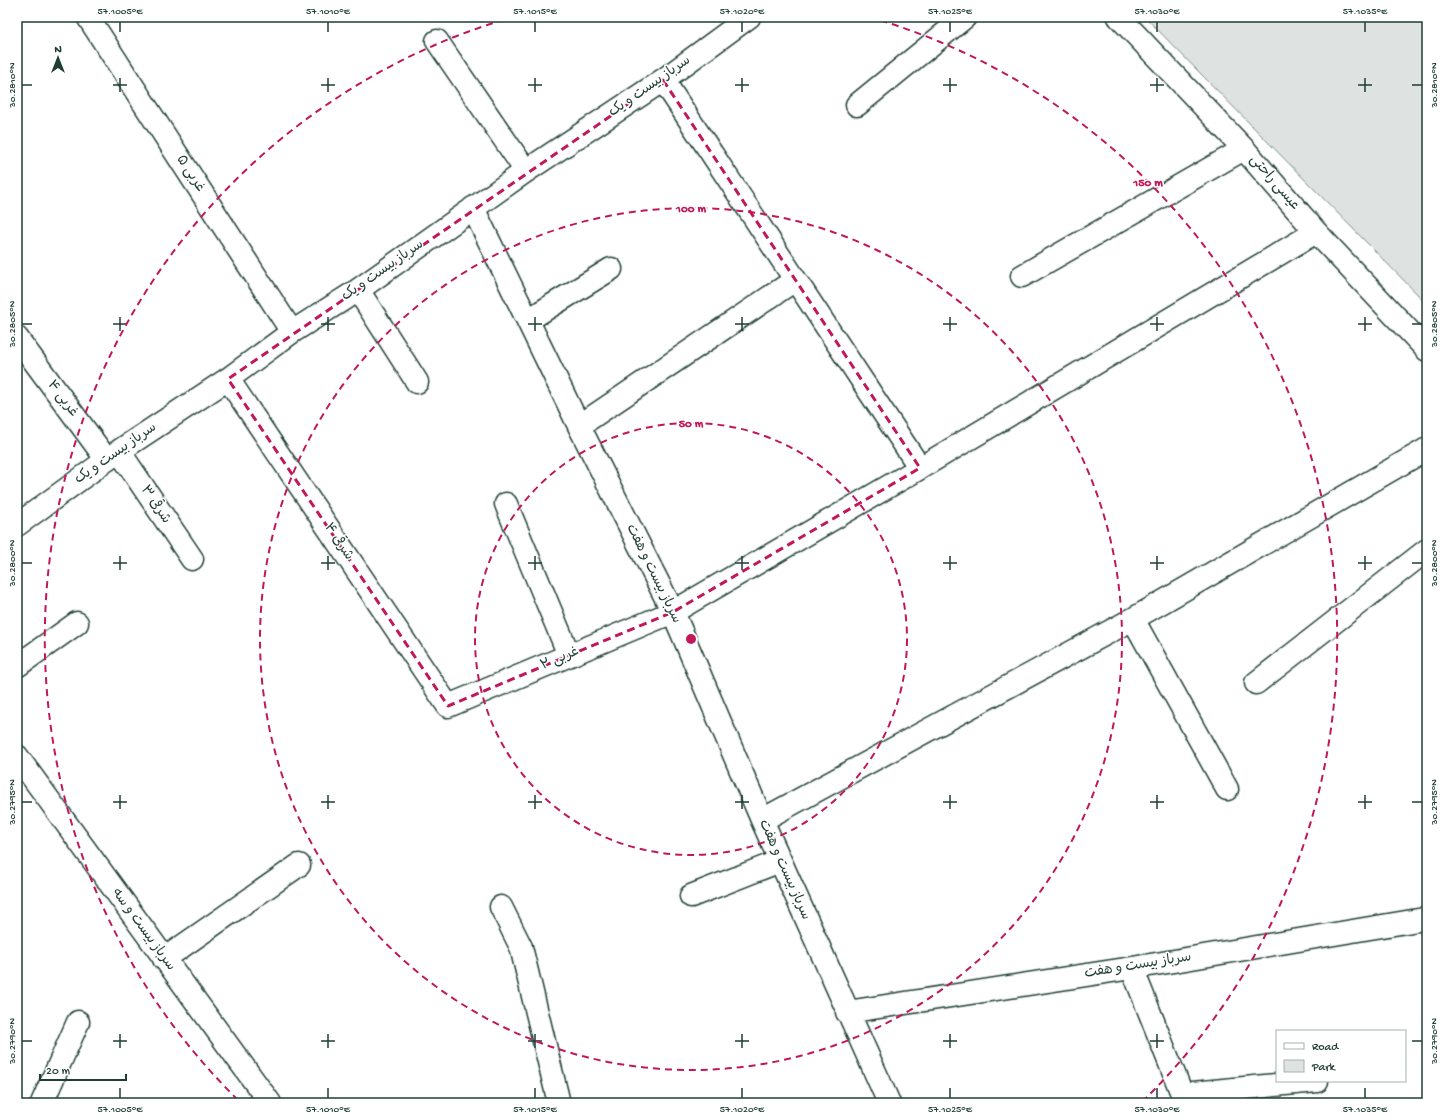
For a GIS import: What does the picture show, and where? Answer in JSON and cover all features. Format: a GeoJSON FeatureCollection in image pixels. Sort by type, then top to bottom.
{"type":"FeatureCollection","features":[{"type":"Feature","properties":{"kind":"street","name":"غربی ۵"},"geometry":{"type":"LineString","coordinates":[[88,17],[292,332]]}},
{"type":"Feature","properties":{"kind":"street","name":"سرباز بیست و یک"},"geometry":{"type":"LineString","coordinates":[[17,524],[113,455],[228,379],[292,332],[358,290],[526,171],[663,80],[749,17]]}},
{"type":"Feature","properties":{"kind":"street"},"geometry":{"type":"LineString","coordinates":[[857,105],[965,17]]}},
{"type":"Feature","properties":{"kind":"street","name":"عیسی راحتی"},"geometry":{"type":"LineString","coordinates":[[1119,17],[1244,149],[1316,232],[1427,350]]}},
{"type":"Feature","properties":{"kind":"street"},"geometry":{"type":"LineString","coordinates":[[437,41],[526,171]]}},
{"type":"Feature","properties":{"kind":"street"},"geometry":{"type":"LineString","coordinates":[[663,80],[920,468]]}},
{"type":"Feature","properties":{"kind":"street"},"geometry":{"type":"LineString","coordinates":[[1022,276],[1244,149]]}},
{"type":"Feature","properties":{"kind":"street","name":"سرباز بیست و هفت"},"geometry":{"type":"LineString","coordinates":[[473,208],[579,426],[673,612],[762,820],[888,1103]]}},
{"type":"Feature","properties":{"kind":"street","name":"غربی ۲"},"geometry":{"type":"LineString","coordinates":[[448,706],[673,612],[920,468],[1316,232]]}},
{"type":"Feature","properties":{"kind":"street"},"geometry":{"type":"LineString","coordinates":[[528,320],[610,269]]}},
{"type":"Feature","properties":{"kind":"street"},"geometry":{"type":"LineString","coordinates":[[579,426],[795,280]]}},
{"type":"Feature","properties":{"kind":"street"},"geometry":{"type":"LineString","coordinates":[[358,290],[417,382]]}},
{"type":"Feature","properties":{"kind":"street","name":"غربی ۴"},"geometry":{"type":"LineString","coordinates":[[21,352],[113,455]]}},
{"type":"Feature","properties":{"kind":"street","name":"شرقی ۴"},"geometry":{"type":"LineString","coordinates":[[228,379],[448,706]]}},
{"type":"Feature","properties":{"kind":"street"},"geometry":{"type":"LineString","coordinates":[[762,820],[1133,619],[1427,449]]}},
{"type":"Feature","properties":{"kind":"street","name":"شرقی ۳"},"geometry":{"type":"LineString","coordinates":[[113,455],[192,559]]}},
{"type":"Feature","properties":{"kind":"street"},"geometry":{"type":"LineString","coordinates":[[506,504],[569,655]]}},
{"type":"Feature","properties":{"kind":"street"},"geometry":{"type":"LineString","coordinates":[[1256,683],[1427,550]]}},
{"type":"Feature","properties":{"kind":"street"},"geometry":{"type":"LineString","coordinates":[[1133,619],[1227,789]]}},
{"type":"Feature","properties":{"kind":"street"},"geometry":{"type":"LineString","coordinates":[[17,666],[77,622]]}},
{"type":"Feature","properties":{"kind":"street","name":"سرباز بیست و سه"},"geometry":{"type":"LineString","coordinates":[[17,756],[270,1103]]}},
{"type":"Feature","properties":{"kind":"street"},"geometry":{"type":"LineString","coordinates":[[691,896],[780,861]]}},
{"type":"Feature","properties":{"kind":"street"},"geometry":{"type":"LineString","coordinates":[[164,959],[299,865]]}},
{"type":"Feature","properties":{"kind":"street"},"geometry":{"type":"LineString","coordinates":[[501,907],[521,946],[559,1103]]}},
{"type":"Feature","properties":{"kind":"street","name":"سرباز بیست و هفت"},"geometry":{"type":"LineString","coordinates":[[847,1012],[1132,968],[1424,919],[1427,917]]}},
{"type":"Feature","properties":{"kind":"street"},"geometry":{"type":"LineString","coordinates":[[1132,968],[1182,1094],[1307,1082]]}},
{"type":"Feature","properties":{"kind":"street"},"geometry":{"type":"LineString","coordinates":[[42,1103],[78,1022]]}},
{"type":"Feature","properties":{"kind":"highlighted area"},"geometry":{"type":"Polygon","coordinates":[[[663,80],[920,468],[673,612],[448,706],[228,379],[663,80]]]}},
{"type":"Feature","properties":{"kind":"green space"},"geometry":{"type":"Polygon","coordinates":[[[1145,17],[1427,17],[1427,304],[1145,17]]]}}]}
